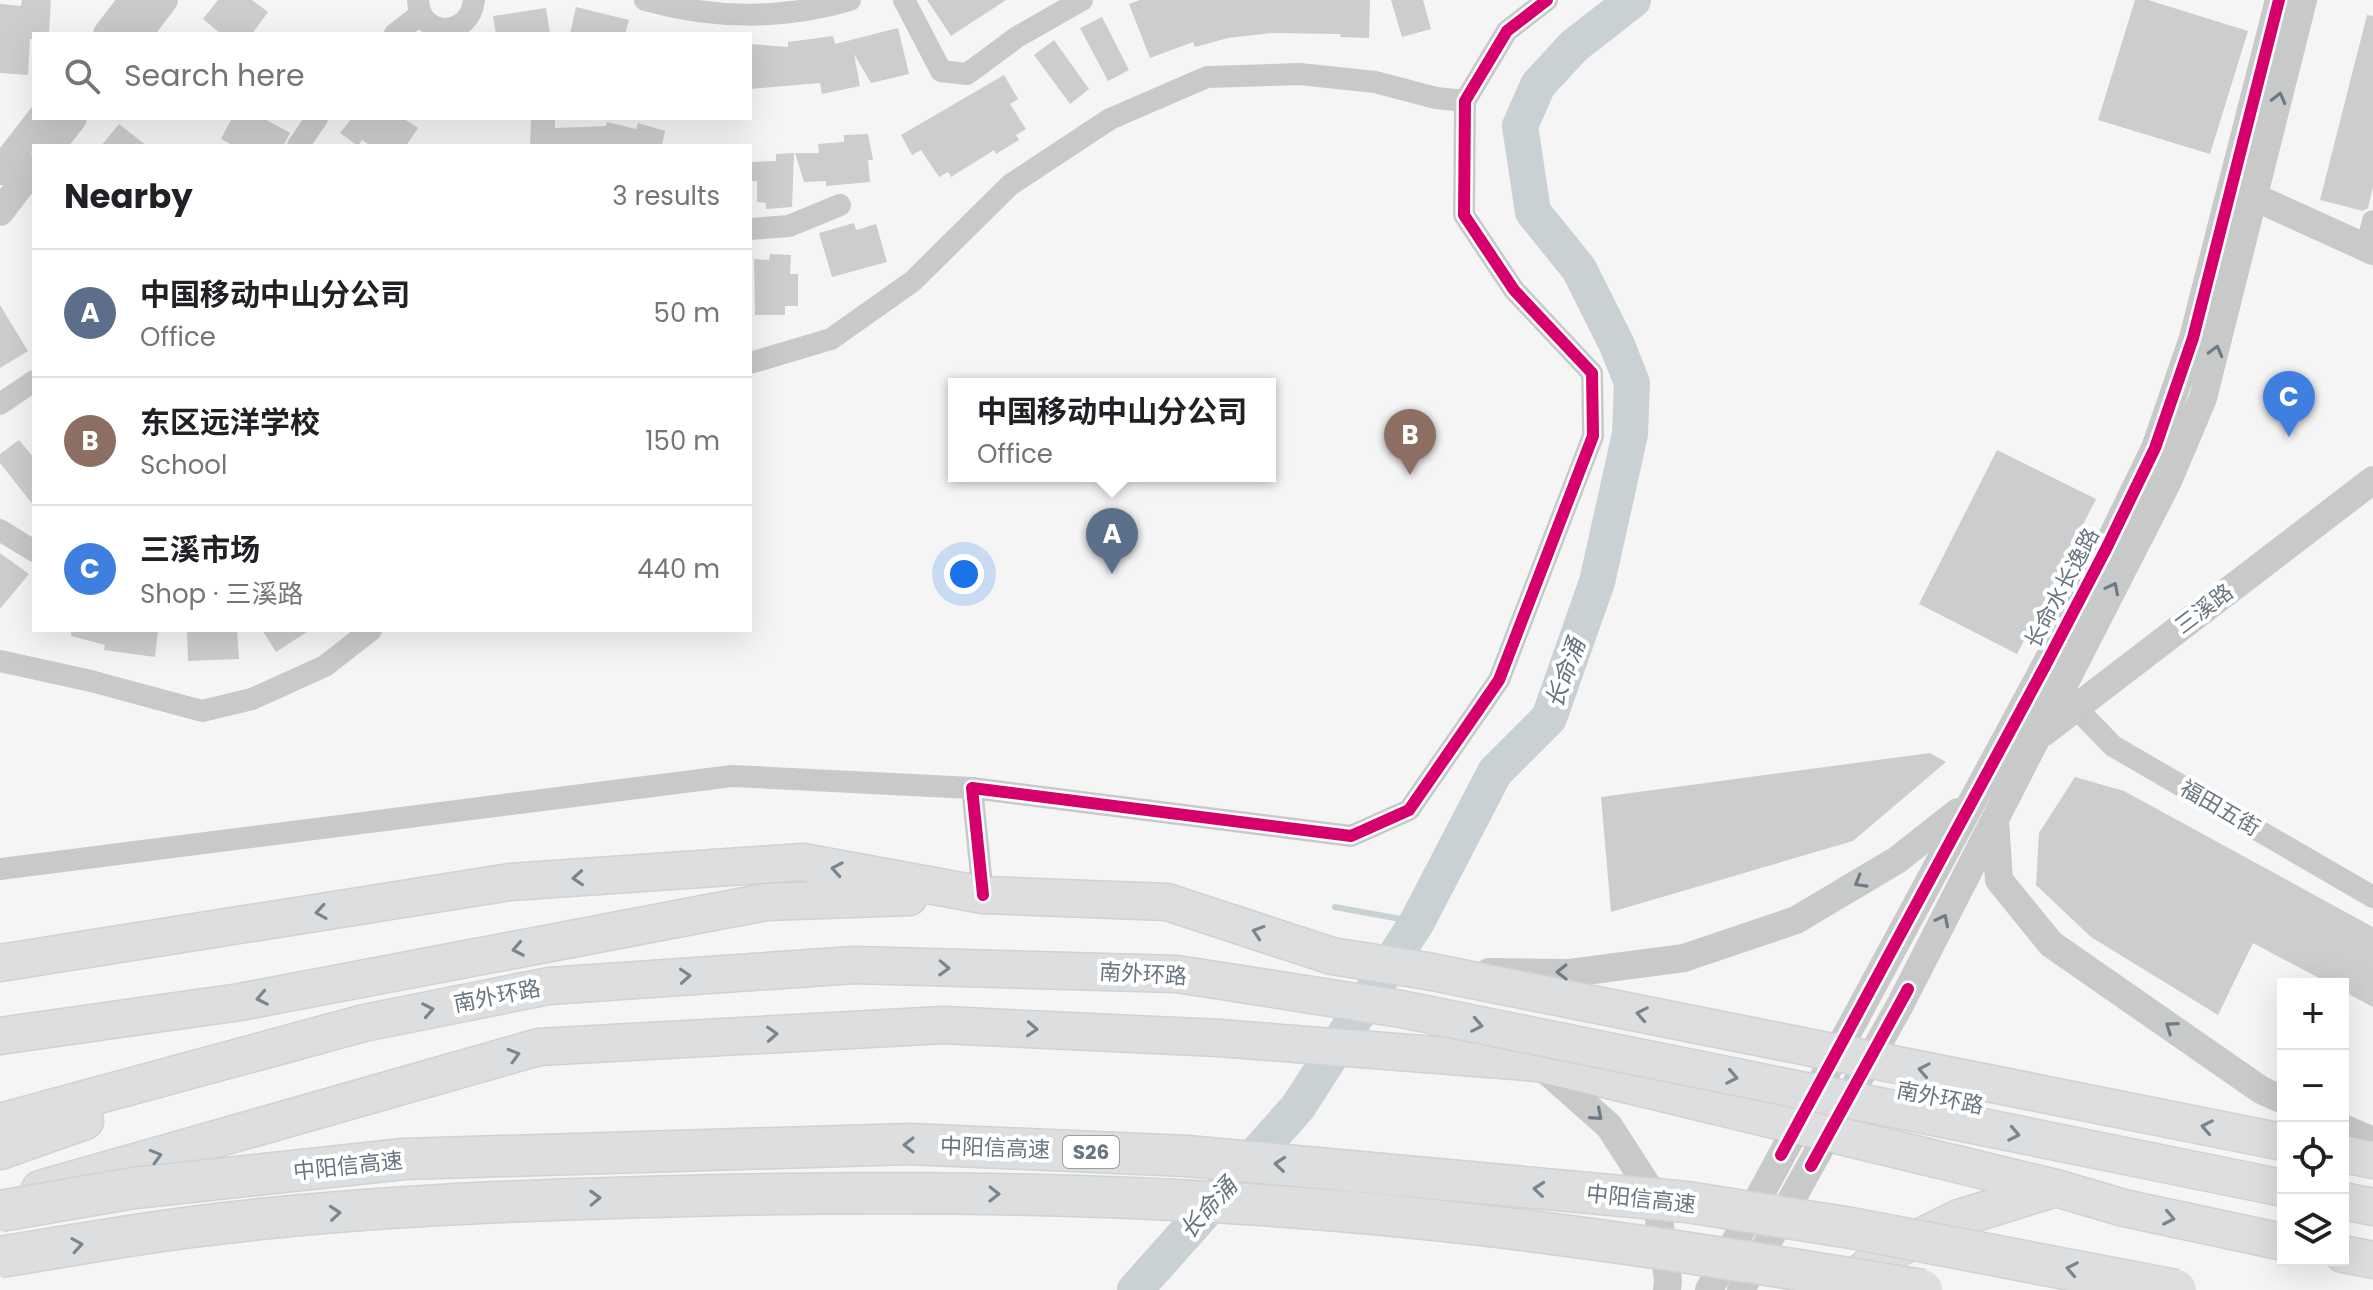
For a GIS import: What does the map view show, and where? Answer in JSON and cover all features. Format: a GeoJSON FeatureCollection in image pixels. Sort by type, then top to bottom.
{"type":"FeatureCollection","features":[{"type":"Feature","properties":{"kind":"highway"},"geometry":{"type":"LineString","coordinates":[[0,963],[510,882],[803,862],[983,895]]}},
{"type":"Feature","properties":{"kind":"highway"},"geometry":{"type":"LineString","coordinates":[[0,1036],[240,1002],[766,902],[983,895],[1167,902],[1332,956],[1427,971],[2277,1141]]}},
{"type":"Feature","properties":{"kind":"highway","name":"南外环路"},"geometry":{"type":"LineString","coordinates":[[0,1122],[364,1023],[549,986],[854,965],[1177,974],[1416,1012],[2277,1187]]}},
{"type":"Feature","properties":{"kind":"highway"},"geometry":{"type":"LineString","coordinates":[[0,1151],[364,1023]]}},
{"type":"Feature","properties":{"kind":"highway"},"geometry":{"type":"LineString","coordinates":[[0,1201],[539,1047],[943,1025],[1262,1041],[1538,1063],[2056,1188],[2124,1208],[2277,1241]]}},
{"type":"Feature","properties":{"kind":"highway","name":"中阳信高速"},"geometry":{"type":"LineString","coordinates":[[0,1211],[134,1188],[404,1159],[910,1144],[1187,1156],[1687,1202],[1851,1228],[2176,1290]]}},
{"type":"Feature","properties":{"kind":"highway"},"geometry":{"type":"LineString","coordinates":[[2349,1155],[2373,1160]]}},
{"type":"Feature","properties":{"kind":"highway"},"geometry":{"type":"LineString","coordinates":[[1840,1290],[1880,1257],[1959,1218],[2056,1188]]}},
{"type":"Feature","properties":{"kind":"highway","name":"中阳信高速"},"geometry":{"type":"LineString","coordinates":[[0,1257],[191,1227],[369,1210],[764,1194],[1087,1195],[1480,1225],[1922,1290]]}},
{"type":"Feature","properties":{"kind":"highway"},"geometry":{"type":"LineString","coordinates":[[2349,1202],[2373,1207]]}},
{"type":"Feature","properties":{"kind":"highway"},"geometry":{"type":"LineString","coordinates":[[2349,1255],[2373,1260]]}},
{"type":"Feature","properties":{"kind":"street"},"geometry":{"type":"LineString","coordinates":[[109,32],[133,0]]}},
{"type":"Feature","properties":{"kind":"street"},"geometry":{"type":"LineString","coordinates":[[140,32],[164,0]]}},
{"type":"Feature","properties":{"kind":"street"},"geometry":{"type":"LineString","coordinates":[[397,32],[419,7],[434,27],[452,29],[468,19],[474,0]]}},
{"type":"Feature","properties":{"kind":"street"},"geometry":{"type":"LineString","coordinates":[[645,0],[685,11],[747,15],[818,9],[850,0]]}},
{"type":"Feature","properties":{"kind":"street"},"geometry":{"type":"LineString","coordinates":[[904,0],[941,71],[967,74],[1017,37],[1082,0]]}},
{"type":"Feature","properties":{"kind":"street"},"geometry":{"type":"LineString","coordinates":[[0,869],[732,776],[972,788],[1351,836],[1409,810],[1499,680],[1593,436],[1592,373],[1514,290],[1464,215],[1465,101],[1507,31],[1547,0]]}},
{"type":"Feature","properties":{"kind":"street","name":"长命水长逸路"},"geometry":{"type":"LineString","coordinates":[[1709,1290],[1813,1130],[1900,1005],[2168,481],[2203,398],[2279,0]]}},
{"type":"Feature","properties":{"kind":"street","name":"长命水长逸路"},"geometry":{"type":"LineString","coordinates":[[1741,1290],[1813,1130],[1968,804],[2093,573],[2155,448],[2243,192],[2303,0]]}},
{"type":"Feature","properties":{"kind":"street"},"geometry":{"type":"LineString","coordinates":[[752,362],[831,339],[913,281],[1010,185],[1110,119],[1207,77],[1300,74],[1375,82],[1436,98],[1465,101]]}},
{"type":"Feature","properties":{"kind":"street"},"geometry":{"type":"LineString","coordinates":[[32,144],[40,120]]}},
{"type":"Feature","properties":{"kind":"street"},"geometry":{"type":"LineString","coordinates":[[53,144],[71,120]]}},
{"type":"Feature","properties":{"kind":"street"},"geometry":{"type":"LineString","coordinates":[[299,144],[316,120]]}},
{"type":"Feature","properties":{"kind":"street"},"geometry":{"type":"LineString","coordinates":[[17,188],[32,144]]}},
{"type":"Feature","properties":{"kind":"street"},"geometry":{"type":"LineString","coordinates":[[2243,192],[2370,250],[2373,221]]}},
{"type":"Feature","properties":{"kind":"street"},"geometry":{"type":"LineString","coordinates":[[752,229],[789,226],[840,205]]}},
{"type":"Feature","properties":{"kind":"street"},"geometry":{"type":"LineString","coordinates":[[0,404],[32,382]]}},
{"type":"Feature","properties":{"kind":"street","name":"三溪路"},"geometry":{"type":"LineString","coordinates":[[2036,739],[2373,480]]}},
{"type":"Feature","properties":{"kind":"street"},"geometry":{"type":"LineString","coordinates":[[0,530],[32,550]]}},
{"type":"Feature","properties":{"kind":"street"},"geometry":{"type":"LineString","coordinates":[[0,661],[91,681],[202,711],[252,699],[325,666],[368,632]]}},
{"type":"Feature","properties":{"kind":"street"},"geometry":{"type":"LineString","coordinates":[[2086,641],[2101,660],[2110,666],[2127,669]]}},
{"type":"Feature","properties":{"kind":"street","name":"福田五街"},"geometry":{"type":"LineString","coordinates":[[2076,708],[2113,746],[2373,897]]}},
{"type":"Feature","properties":{"kind":"street"},"geometry":{"type":"LineString","coordinates":[[972,788],[983,895]]}},
{"type":"Feature","properties":{"kind":"street"},"geometry":{"type":"LineString","coordinates":[[1427,971],[1570,973],[1684,958],[1796,920],[1897,860],[1968,804]]}},
{"type":"Feature","properties":{"kind":"street"},"geometry":{"type":"LineString","coordinates":[[1995,819],[1999,880],[2051,944],[2261,1090],[2277,1097]]}},
{"type":"Feature","properties":{"kind":"street"},"geometry":{"type":"LineString","coordinates":[[1538,1063],[1609,1126],[1656,1199],[1667,1290]]}},
{"type":"Feature","properties":{"kind":"street"},"geometry":{"type":"LineString","coordinates":[[2349,1131],[2373,1141]]}},
{"type":"Feature","properties":{"kind":"building"},"geometry":{"type":"Polygon","coordinates":[[[22,0],[51,0],[49,32],[32,32],[28,75],[0,73],[0,4],[21,6],[22,0]]]}},
{"type":"Feature","properties":{"kind":"building"},"geometry":{"type":"Polygon","coordinates":[[[218,0],[252,0],[268,12],[253,32],[219,32],[203,19],[218,0]]]}},
{"type":"Feature","properties":{"kind":"building"},"geometry":{"type":"Polygon","coordinates":[[[927,0],[1006,0],[951,36],[927,0]]]}},
{"type":"Feature","properties":{"kind":"building"},"geometry":{"type":"Polygon","coordinates":[[[1140,0],[1370,0],[1369,38],[1340,37],[1341,34],[1273,33],[1228,38],[1195,47],[1193,42],[1150,58],[1129,4],[1140,0]]]}},
{"type":"Feature","properties":{"kind":"building"},"geometry":{"type":"Polygon","coordinates":[[[1391,0],[1423,0],[1431,29],[1402,37],[1391,0]]]}},
{"type":"Feature","properties":{"kind":"building"},"geometry":{"type":"Polygon","coordinates":[[[2135,0],[2148,0],[2248,31],[2210,154],[2098,120],[2135,0]]]}},
{"type":"Feature","properties":{"kind":"building"},"geometry":{"type":"Polygon","coordinates":[[[576,7],[629,20],[626,32],[570,32],[576,7]]]}},
{"type":"Feature","properties":{"kind":"building"},"geometry":{"type":"Polygon","coordinates":[[[546,8],[550,32],[496,32],[493,16],[546,8]]]}},
{"type":"Feature","properties":{"kind":"building"},"geometry":{"type":"Polygon","coordinates":[[[2367,15],[2373,16],[2373,187],[2368,208],[2363,211],[2320,200],[2367,15]]]}},
{"type":"Feature","properties":{"kind":"building"},"geometry":{"type":"Polygon","coordinates":[[[1102,17],[1129,70],[1108,81],[1080,28],[1102,17]]]}},
{"type":"Feature","properties":{"kind":"building"},"geometry":{"type":"Polygon","coordinates":[[[898,28],[909,74],[871,83],[854,54],[860,86],[822,94],[820,83],[752,89],[752,44],[788,47],[788,42],[833,36],[835,44],[898,28]]]}},
{"type":"Feature","properties":{"kind":"building"},"geometry":{"type":"Polygon","coordinates":[[[1054,40],[1089,89],[1070,104],[1034,55],[1054,40]]]}},
{"type":"Feature","properties":{"kind":"building"},"geometry":{"type":"Polygon","coordinates":[[[1004,75],[1018,99],[1010,104],[1026,129],[1016,135],[1019,140],[996,154],[994,150],[951,177],[948,172],[939,177],[921,150],[912,155],[901,135],[1004,75]]]}},
{"type":"Feature","properties":{"kind":"building"},"geometry":{"type":"Polygon","coordinates":[[[231,120],[267,120],[290,133],[284,144],[230,144],[221,139],[231,120]]]}},
{"type":"Feature","properties":{"kind":"building"},"geometry":{"type":"Polygon","coordinates":[[[350,120],[406,120],[418,128],[407,144],[368,144],[362,140],[355,144],[340,133],[350,120]]]}},
{"type":"Feature","properties":{"kind":"building"},"geometry":{"type":"Polygon","coordinates":[[[531,120],[555,120],[555,128],[606,126],[607,122],[636,129],[638,123],[665,131],[662,144],[530,144],[531,120]]]}},
{"type":"Feature","properties":{"kind":"building"},"geometry":{"type":"Polygon","coordinates":[[[119,124],[144,144],[103,144],[119,124]]]}},
{"type":"Feature","properties":{"kind":"building"},"geometry":{"type":"Polygon","coordinates":[[[868,134],[873,160],[868,160],[870,182],[826,186],[826,181],[804,182],[795,153],[819,153],[818,144],[844,142],[844,135],[868,134]]]}},
{"type":"Feature","properties":{"kind":"building"},"geometry":{"type":"Polygon","coordinates":[[[794,153],[792,207],[766,209],[766,203],[757,202],[757,181],[752,181],[752,162],[776,161],[776,154],[794,153]]]}},
{"type":"Feature","properties":{"kind":"building"},"geometry":{"type":"Polygon","coordinates":[[[854,223],[856,230],[876,224],[887,262],[832,277],[819,233],[854,223]]]}},
{"type":"Feature","properties":{"kind":"building"},"geometry":{"type":"Polygon","coordinates":[[[770,254],[791,255],[790,274],[798,274],[798,306],[785,306],[785,315],[755,315],[754,259],[769,260],[770,254]]]}},
{"type":"Feature","properties":{"kind":"building"},"geometry":{"type":"Polygon","coordinates":[[[0,305],[28,351],[0,368],[0,305]]]}},
{"type":"Feature","properties":{"kind":"building"},"geometry":{"type":"Polygon","coordinates":[[[19,440],[32,456],[32,503],[0,463],[0,454],[19,440]]]}},
{"type":"Feature","properties":{"kind":"building"},"geometry":{"type":"Polygon","coordinates":[[[1997,450],[2096,499],[2017,654],[1919,604],[1997,450]]]}},
{"type":"Feature","properties":{"kind":"building"},"geometry":{"type":"Polygon","coordinates":[[[0,553],[29,574],[0,609],[0,553]]]}},
{"type":"Feature","properties":{"kind":"building"},"geometry":{"type":"Polygon","coordinates":[[[71,632],[158,632],[155,657],[104,650],[105,645],[71,636],[71,632]]]}},
{"type":"Feature","properties":{"kind":"building"},"geometry":{"type":"Polygon","coordinates":[[[187,632],[237,632],[239,659],[188,661],[187,632]]]}},
{"type":"Feature","properties":{"kind":"building"},"geometry":{"type":"Polygon","coordinates":[[[263,632],[307,632],[276,652],[263,632]]]}},
{"type":"Feature","properties":{"kind":"building"},"geometry":{"type":"Polygon","coordinates":[[[1930,753],[1946,762],[1853,841],[1611,912],[1601,797],[1930,753]]]}},
{"type":"Feature","properties":{"kind":"building"},"geometry":{"type":"Polygon","coordinates":[[[2075,777],[2124,791],[2373,927],[2373,1007],[2349,994],[2349,978],[2319,978],[2253,943],[2218,1015],[2091,937],[2036,885],[2039,833],[2075,777]]]}},
{"type":"Feature","properties":{"kind":"waterway","name":"长命涌"},"geometry":{"type":"LineString","coordinates":[[1135,1290],[1298,1107],[1417,922],[1495,772],[1549,718],[1597,582],[1630,434],[1632,383],[1617,345],[1579,269],[1533,212],[1520,126],[1538,85],[1574,46],[1633,0]]}},
{"type":"Feature","properties":{"kind":"waterway"},"geometry":{"type":"LineString","coordinates":[[1335,907],[1417,922]]}},
{"type":"Feature","properties":{"kind":"cycle path"},"geometry":{"type":"LineString","coordinates":[[983,895],[972,788],[1351,836],[1409,810],[1499,680],[1593,436],[1592,373],[1514,290],[1464,215],[1465,101],[1507,31],[1547,0]]}},
{"type":"Feature","properties":{"kind":"cycle path"},"geometry":{"type":"LineString","coordinates":[[1781,1155],[2044,668],[2155,448],[2193,338],[2279,0]]}},
{"type":"Feature","properties":{"kind":"cycle path"},"geometry":{"type":"LineString","coordinates":[[1811,1166],[1908,989]]}},
{"type":"Feature","properties":{"kind":"place","name":"三溪市场"},"geometry":{"type":"Point","coordinates":[2289,437]}},
{"type":"Feature","properties":{"kind":"place","name":"东区远洋学校"},"geometry":{"type":"Point","coordinates":[1410,475]}},
{"type":"Feature","properties":{"kind":"place","name":"中国移动中山分公司"},"geometry":{"type":"Point","coordinates":[1112,574]}}]}
